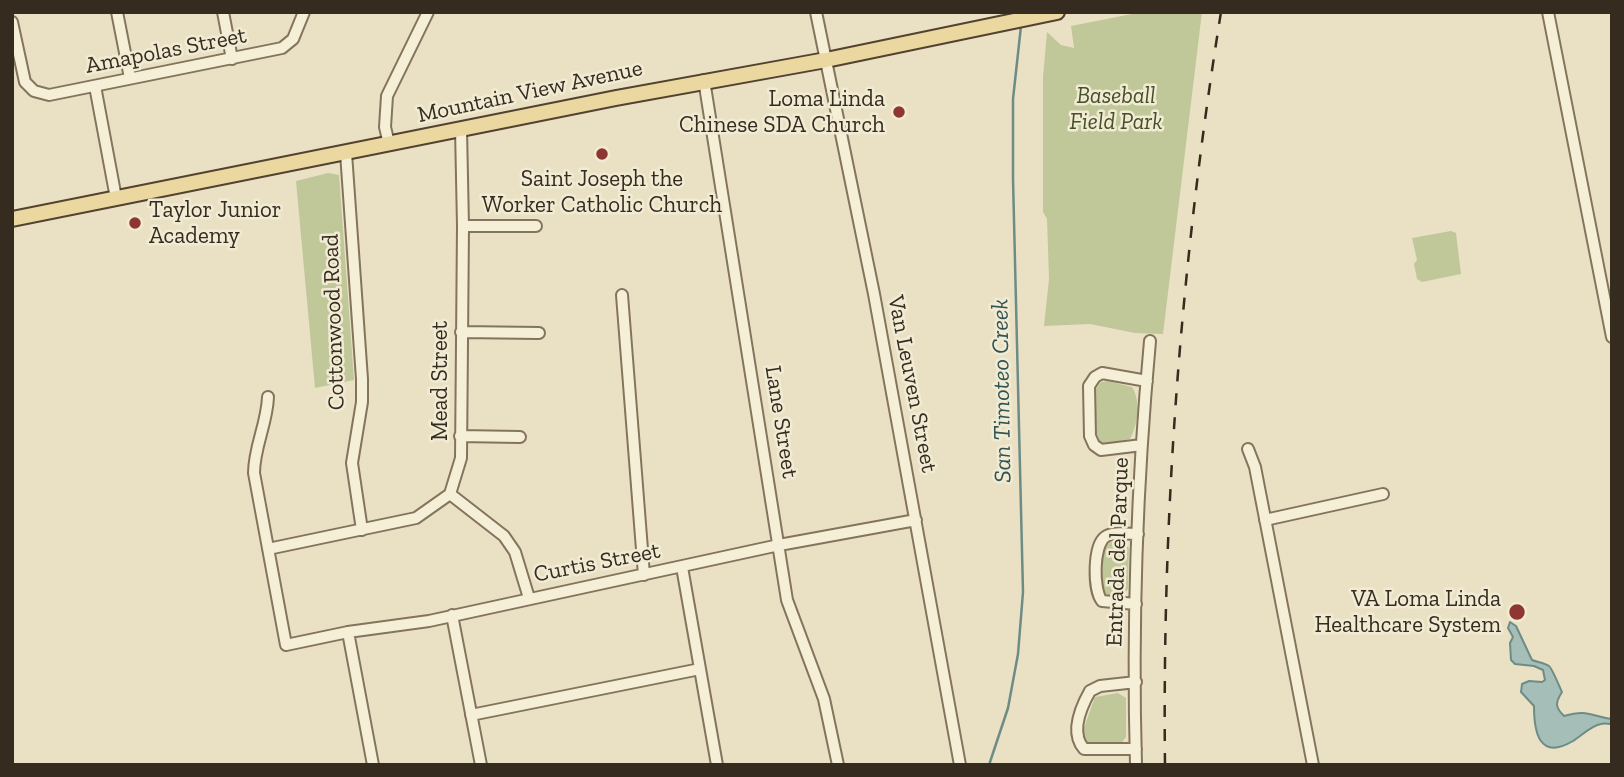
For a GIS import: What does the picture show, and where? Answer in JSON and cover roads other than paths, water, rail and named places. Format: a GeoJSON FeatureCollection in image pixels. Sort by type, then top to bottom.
{"type":"FeatureCollection","features":[{"type":"Feature","properties":{"kind":"main road","name":"Mountain View Avenue"},"geometry":{"type":"LineString","coordinates":[[12,219],[704,80],[825,60],[1054,13]]}},
{"type":"Feature","properties":{"kind":"street"},"geometry":{"type":"LineString","coordinates":[[117,12],[130,78]]}},
{"type":"Feature","properties":{"kind":"street"},"geometry":{"type":"LineString","coordinates":[[223,12],[232,59]]}},
{"type":"Feature","properties":{"kind":"street","name":"Amapolas Street"},"geometry":{"type":"LineString","coordinates":[[12,22],[27,86],[41,94],[57,94],[286,46],[293,39],[304,12]]}},
{"type":"Feature","properties":{"kind":"street"},"geometry":{"type":"LineString","coordinates":[[389,144],[385,127],[387,96],[428,12]]}},
{"type":"Feature","properties":{"kind":"street","name":"Van Leuven Street"},"geometry":{"type":"LineString","coordinates":[[816,12],[873,289],[960,765]]}},
{"type":"Feature","properties":{"kind":"street"},"geometry":{"type":"LineString","coordinates":[[1548,12],[1612,337]]}},
{"type":"Feature","properties":{"kind":"street","name":"Lane Street"},"geometry":{"type":"LineString","coordinates":[[704,80],[787,600],[824,699],[838,765]]}},
{"type":"Feature","properties":{"kind":"street"},"geometry":{"type":"LineString","coordinates":[[94,86],[116,198]]}},
{"type":"Feature","properties":{"kind":"street","name":"Mead Street"},"geometry":{"type":"LineString","coordinates":[[450,494],[461,458],[461,130]]}},
{"type":"Feature","properties":{"kind":"street","name":"Cottonwood Road"},"geometry":{"type":"LineString","coordinates":[[346,153],[362,379],[362,402],[352,463],[362,530]]}},
{"type":"Feature","properties":{"kind":"street"},"geometry":{"type":"LineString","coordinates":[[463,226],[537,226]]}},
{"type":"Feature","properties":{"kind":"street"},"geometry":{"type":"LineString","coordinates":[[622,295],[644,575]]}},
{"type":"Feature","properties":{"kind":"street"},"geometry":{"type":"LineString","coordinates":[[461,332],[539,333]]}},
{"type":"Feature","properties":{"kind":"street","name":"Entrada del Parque"},"geometry":{"type":"LineString","coordinates":[[1136,765],[1138,534],[1150,341]]}},
{"type":"Feature","properties":{"kind":"street"},"geometry":{"type":"LineString","coordinates":[[1142,445],[1101,450],[1094,445],[1090,436],[1090,386],[1095,377],[1102,373],[1147,381]]}},
{"type":"Feature","properties":{"kind":"street"},"geometry":{"type":"LineString","coordinates":[[268,397],[267,415],[254,458],[254,473],[268,549],[416,518],[450,494],[504,537],[515,552],[529,598]]}},
{"type":"Feature","properties":{"kind":"street"},"geometry":{"type":"LineString","coordinates":[[460,436],[520,437]]}},
{"type":"Feature","properties":{"kind":"street"},"geometry":{"type":"LineString","coordinates":[[1248,449],[1255,467],[1312,765]]}},
{"type":"Feature","properties":{"kind":"street"},"geometry":{"type":"LineString","coordinates":[[1265,520],[1383,494]]}},
{"type":"Feature","properties":{"kind":"street","name":"Curtis Street"},"geometry":{"type":"LineString","coordinates":[[268,549],[286,645],[348,632],[397,627],[682,568],[779,545],[916,520]]}},
{"type":"Feature","properties":{"kind":"street"},"geometry":{"type":"LineString","coordinates":[[1136,604],[1102,601],[1097,595],[1096,586],[1098,547],[1103,538],[1113,533],[1138,534]]}},
{"type":"Feature","properties":{"kind":"street"},"geometry":{"type":"LineString","coordinates":[[682,568],[717,765]]}},
{"type":"Feature","properties":{"kind":"street"},"geometry":{"type":"LineString","coordinates":[[452,615],[481,765]]}},
{"type":"Feature","properties":{"kind":"street"},"geometry":{"type":"LineString","coordinates":[[348,632],[373,765]]}},
{"type":"Feature","properties":{"kind":"street"},"geometry":{"type":"LineString","coordinates":[[471,715],[700,669]]}},
{"type":"Feature","properties":{"kind":"street"},"geometry":{"type":"LineString","coordinates":[[1136,682],[1100,686],[1090,691],[1076,734],[1084,749],[1136,749]]}},
{"type":"Feature","properties":{"kind":"water"},"geometry":{"type":"Polygon","coordinates":[[[1510,622],[1516,626],[1532,660],[1547,665],[1552,670],[1562,692],[1557,705],[1564,716],[1589,714],[1612,719],[1612,724],[1594,726],[1562,746],[1553,748],[1541,741],[1535,725],[1534,706],[1521,692],[1522,684],[1545,680],[1543,670],[1515,664],[1511,660],[1510,643],[1513,637],[1508,628],[1510,622]]]}},
{"type":"Feature","properties":{"kind":"waterway","name":"San Timoteo Creek"},"geometry":{"type":"LineString","coordinates":[[989,765],[1008,708],[1018,654],[1023,592],[1013,179],[1013,99],[1021,26]]}},
{"type":"Feature","properties":{"kind":"railway"},"geometry":{"type":"LineString","coordinates":[[1165,765],[1167,576],[1177,387],[1195,199],[1221,12]]}},
{"type":"Feature","properties":{"kind":"place","name":"Loma Linda Chinese SDA Church"},"geometry":{"type":"Point","coordinates":[899,112]}},
{"type":"Feature","properties":{"kind":"place","name":"Saint Joseph the Worker Catholic Church"},"geometry":{"type":"Point","coordinates":[602,154]}},
{"type":"Feature","properties":{"kind":"place","name":"Taylor Junior Academy"},"geometry":{"type":"Point","coordinates":[135,223]}},
{"type":"Feature","properties":{"kind":"place","name":"VA Loma Linda Healthcare System"},"geometry":{"type":"Point","coordinates":[1517,612]}},
{"type":"Feature","properties":{"kind":"park label","name":"Baseball Field Park"},"geometry":{"type":"Point","coordinates":[1116,109]}}]}
